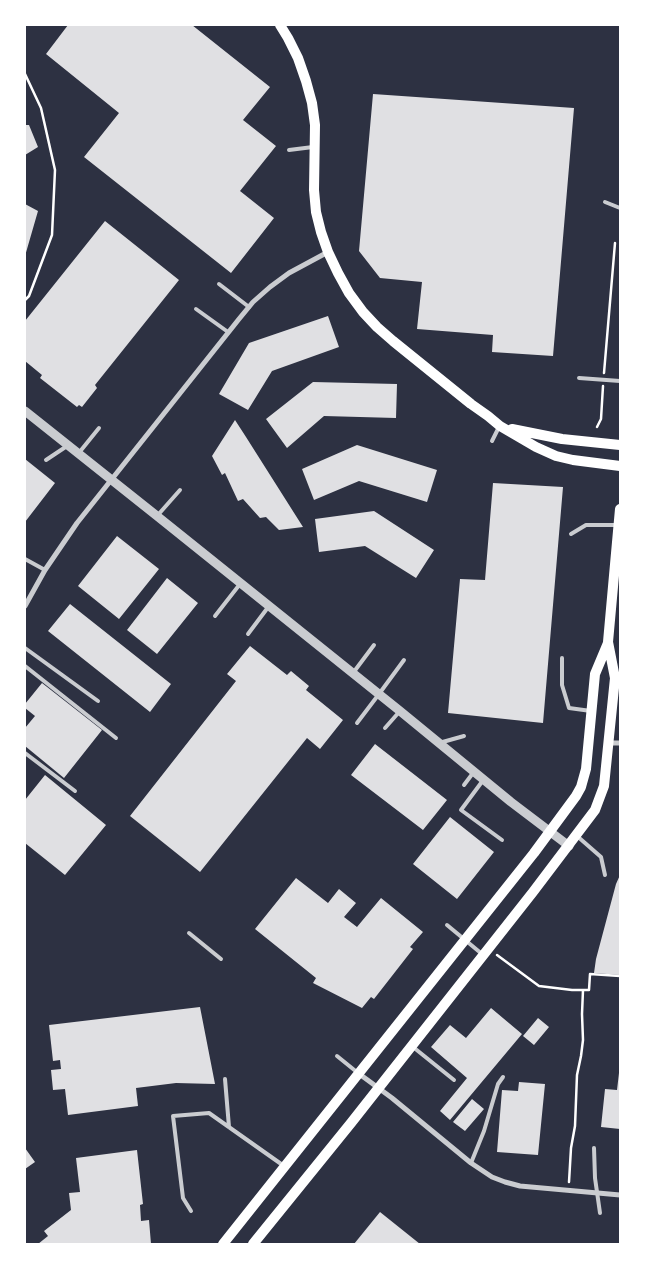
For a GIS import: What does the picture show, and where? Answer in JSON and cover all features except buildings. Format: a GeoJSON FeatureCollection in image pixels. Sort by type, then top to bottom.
{"type":"FeatureCollection","features":[{"type":"Feature","properties":{"kind":"main road"},"geometry":{"type":"LineString","coordinates":[[280,25],[295,51],[306,81],[313,110],[315,125],[314,190],[316,212],[328,252],[338,274],[363,312],[377,327],[500,426],[536,447],[556,456],[620,466]]}},
{"type":"Feature","properties":{"kind":"main road"},"geometry":{"type":"LineString","coordinates":[[500,426],[562,439],[620,445]]}},
{"type":"Feature","properties":{"kind":"main road"},"geometry":{"type":"LineString","coordinates":[[222,1244],[534,853],[581,787],[586,769],[595,674],[608,642],[619,541],[620,510]]}},
{"type":"Feature","properties":{"kind":"main road"},"geometry":{"type":"LineString","coordinates":[[253,1244],[379,1088],[569,846],[595,810],[602,796],[604,786],[615,678],[608,642]]}},
{"type":"Feature","properties":{"kind":"street"},"geometry":{"type":"LineString","coordinates":[[25,606],[45,570],[77,522],[249,307],[270,287],[289,273],[328,252]]}},
{"type":"Feature","properties":{"kind":"street"},"geometry":{"type":"LineString","coordinates":[[25,411],[158,516],[511,802],[569,846]]}},
{"type":"Feature","properties":{"kind":"street"},"geometry":{"type":"LineString","coordinates":[[609,742],[620,743]]}},
{"type":"Feature","properties":{"kind":"street"},"geometry":{"type":"LineString","coordinates":[[358,1073],[471,1163],[492,1177],[520,1186],[620,1195]]}},
{"type":"Feature","properties":{"kind":"lane"},"geometry":{"type":"LineString","coordinates":[[289,150],[315,146]]}},
{"type":"Feature","properties":{"kind":"lane"},"geometry":{"type":"LineString","coordinates":[[605,202],[620,208]]}},
{"type":"Feature","properties":{"kind":"lane"},"geometry":{"type":"LineString","coordinates":[[218,284],[249,307]]}},
{"type":"Feature","properties":{"kind":"lane"},"geometry":{"type":"LineString","coordinates":[[196,309],[228,332]]}},
{"type":"Feature","properties":{"kind":"lane"},"geometry":{"type":"LineString","coordinates":[[579,378],[620,381]]}},
{"type":"Feature","properties":{"kind":"lane"},"geometry":{"type":"LineString","coordinates":[[492,440],[500,426]]}},
{"type":"Feature","properties":{"kind":"lane"},"geometry":{"type":"LineString","coordinates":[[78,454],[98,428]]}},
{"type":"Feature","properties":{"kind":"lane"},"geometry":{"type":"LineString","coordinates":[[46,460],[68,445]]}},
{"type":"Feature","properties":{"kind":"lane"},"geometry":{"type":"LineString","coordinates":[[158,516],[180,490]]}},
{"type":"Feature","properties":{"kind":"lane"},"geometry":{"type":"LineString","coordinates":[[571,534],[586,525],[619,525]]}},
{"type":"Feature","properties":{"kind":"lane"},"geometry":{"type":"LineString","coordinates":[[25,559],[45,570]]}},
{"type":"Feature","properties":{"kind":"lane"},"geometry":{"type":"LineString","coordinates":[[215,616],[240,584]]}},
{"type":"Feature","properties":{"kind":"lane"},"geometry":{"type":"LineString","coordinates":[[248,634],[269,606]]}},
{"type":"Feature","properties":{"kind":"lane"},"geometry":{"type":"LineString","coordinates":[[353,674],[374,645]]}},
{"type":"Feature","properties":{"kind":"lane"},"geometry":{"type":"LineString","coordinates":[[25,648],[98,701]]}},
{"type":"Feature","properties":{"kind":"lane"},"geometry":{"type":"LineString","coordinates":[[562,658],[562,685],[569,708],[591,711]]}},
{"type":"Feature","properties":{"kind":"lane"},"geometry":{"type":"LineString","coordinates":[[357,723],[404,660]]}},
{"type":"Feature","properties":{"kind":"lane"},"geometry":{"type":"LineString","coordinates":[[25,666],[116,738]]}},
{"type":"Feature","properties":{"kind":"lane"},"geometry":{"type":"LineString","coordinates":[[385,728],[400,711]]}},
{"type":"Feature","properties":{"kind":"lane"},"geometry":{"type":"LineString","coordinates":[[439,743],[464,736]]}},
{"type":"Feature","properties":{"kind":"lane"},"geometry":{"type":"LineString","coordinates":[[25,753],[75,791]]}},
{"type":"Feature","properties":{"kind":"lane"},"geometry":{"type":"LineString","coordinates":[[464,785],[474,771]]}},
{"type":"Feature","properties":{"kind":"lane"},"geometry":{"type":"LineString","coordinates":[[484,779],[461,810],[502,840]]}},
{"type":"Feature","properties":{"kind":"lane"},"geometry":{"type":"LineString","coordinates":[[576,836],[601,857],[605,875]]}},
{"type":"Feature","properties":{"kind":"lane"},"geometry":{"type":"LineString","coordinates":[[447,925],[465,940],[486,952]]}},
{"type":"Feature","properties":{"kind":"lane"},"geometry":{"type":"LineString","coordinates":[[189,932],[221,959]]}},
{"type":"Feature","properties":{"kind":"lane"},"geometry":{"type":"LineString","coordinates":[[411,1046],[454,1080]]}},
{"type":"Feature","properties":{"kind":"lane"},"geometry":{"type":"LineString","coordinates":[[337,1056],[358,1073]]}},
{"type":"Feature","properties":{"kind":"lane"},"geometry":{"type":"LineString","coordinates":[[471,1163],[484,1131],[498,1084],[503,1077]]}},
{"type":"Feature","properties":{"kind":"lane"},"geometry":{"type":"LineString","coordinates":[[225,1079],[229,1127]]}},
{"type":"Feature","properties":{"kind":"lane"},"geometry":{"type":"LineString","coordinates":[[191,1211],[183,1198],[173,1116],[210,1113],[284,1166]]}},
{"type":"Feature","properties":{"kind":"lane"},"geometry":{"type":"LineString","coordinates":[[594,1148],[595,1178],[600,1214]]}},
{"type":"Feature","properties":{"kind":"path"},"geometry":{"type":"LineString","coordinates":[[25,74],[42,108],[55,170],[52,236],[29,296],[25,300]]}},
{"type":"Feature","properties":{"kind":"path"},"geometry":{"type":"LineString","coordinates":[[597,426],[601,419],[615,242]]}},
{"type":"Feature","properties":{"kind":"path"},"geometry":{"type":"LineString","coordinates":[[486,952],[539,986],[589,990],[590,974],[620,976]]}},
{"type":"Feature","properties":{"kind":"path"},"geometry":{"type":"LineString","coordinates":[[568,1190],[570,1148],[575,1126],[577,1075],[583,1040],[583,990]]}}]}
